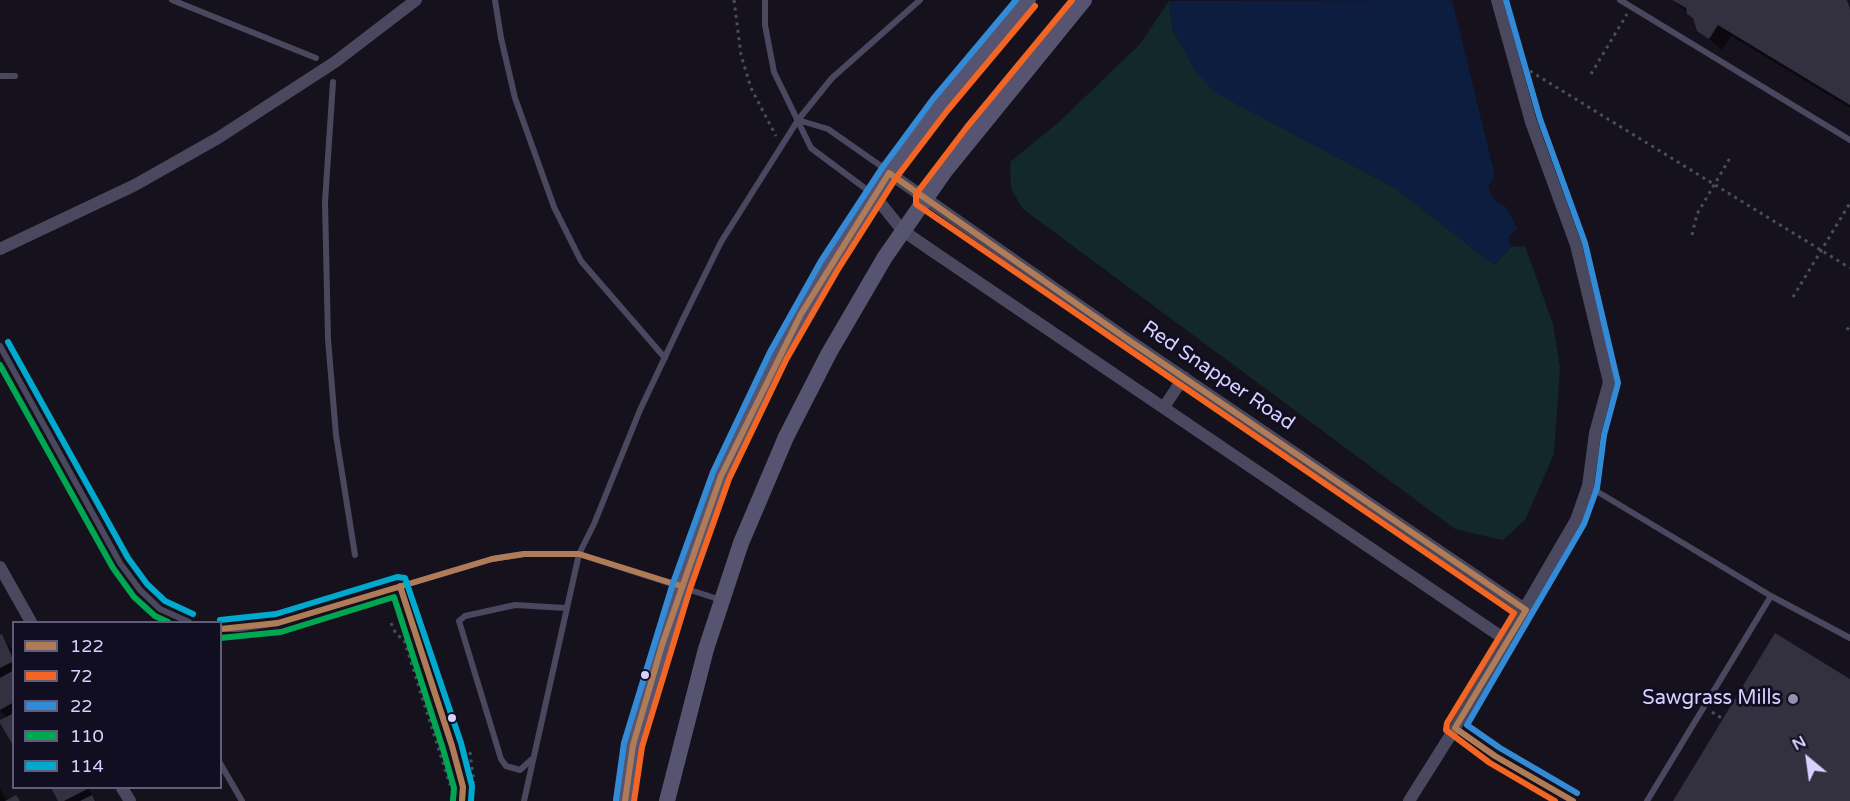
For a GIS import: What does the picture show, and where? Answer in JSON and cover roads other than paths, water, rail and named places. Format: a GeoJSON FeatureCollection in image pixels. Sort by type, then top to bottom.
{"type":"FeatureCollection","features":[{"type":"Feature","properties":{"kind":"main road"},"geometry":{"type":"LineString","coordinates":[[625,801],[633,745],[681,586],[721,476],[778,356],[829,266],[874,195],[940,105],[1028,0]]}},
{"type":"Feature","properties":{"kind":"main road"},"geometry":{"type":"LineString","coordinates":[[667,801],[697,680],[721,600],[747,527],[786,437],[847,319],[924,199],[969,139],[1084,0]]}},
{"type":"Feature","properties":{"kind":"street"},"geometry":{"type":"LineString","coordinates":[[0,249],[135,185],[218,138],[335,62],[416,0]]}},
{"type":"Feature","properties":{"kind":"street"},"geometry":{"type":"LineString","coordinates":[[1409,801],[1526,610],[1576,520],[1588,486],[1595,433],[1609,382],[1576,245],[1532,122],[1497,0]]}},
{"type":"Feature","properties":{"kind":"street","name":"Red Snapper Road"},"geometry":{"type":"LineString","coordinates":[[890,173],[924,199],[1526,610]]}},
{"type":"Feature","properties":{"kind":"street"},"geometry":{"type":"LineString","coordinates":[[874,195],[902,230],[1506,640]]}},
{"type":"Feature","properties":{"kind":"street"},"geometry":{"type":"LineString","coordinates":[[1164,407],[1184,377]]}},
{"type":"Feature","properties":{"kind":"street"},"geometry":{"type":"LineString","coordinates":[[0,567],[30,621]]}},
{"type":"Feature","properties":{"kind":"lane"},"geometry":{"type":"LineString","coordinates":[[172,0],[316,58]]}},
{"type":"Feature","properties":{"kind":"lane"},"geometry":{"type":"LineString","coordinates":[[495,0],[515,98],[554,207],[581,261],[665,358]]}},
{"type":"Feature","properties":{"kind":"lane"},"geometry":{"type":"LineString","coordinates":[[765,0],[765,25],[774,72],[811,148],[874,195]]}},
{"type":"Feature","properties":{"kind":"lane"},"geometry":{"type":"LineString","coordinates":[[524,801],[579,554],[594,524],[639,410],[721,242],[781,145],[832,78],[920,0]]}},
{"type":"Feature","properties":{"kind":"lane"},"geometry":{"type":"LineString","coordinates":[[1620,0],[1850,140]]}},
{"type":"Feature","properties":{"kind":"lane"},"geometry":{"type":"LineString","coordinates":[[0,76],[15,76]]}},
{"type":"Feature","properties":{"kind":"lane"},"geometry":{"type":"LineString","coordinates":[[333,82],[325,201],[328,339],[336,435],[355,555]]}},
{"type":"Feature","properties":{"kind":"lane"},"geometry":{"type":"LineString","coordinates":[[798,120],[828,129],[890,173]]}},
{"type":"Feature","properties":{"kind":"lane"},"geometry":{"type":"LineString","coordinates":[[0,346],[120,563],[140,590],[160,609],[182,621]]}},
{"type":"Feature","properties":{"kind":"lane"},"geometry":{"type":"LineString","coordinates":[[1588,486],[1772,597],[1850,638]]}},
{"type":"Feature","properties":{"kind":"lane"},"geometry":{"type":"LineString","coordinates":[[222,628],[239,629],[278,623],[492,559],[524,554],[579,554],[721,600]]}},
{"type":"Feature","properties":{"kind":"lane"},"geometry":{"type":"LineString","coordinates":[[399,586],[452,746],[463,787],[462,801]]}},
{"type":"Feature","properties":{"kind":"lane"},"geometry":{"type":"LineString","coordinates":[[1647,801],[1772,597]]}},
{"type":"Feature","properties":{"kind":"lane"},"geometry":{"type":"LineString","coordinates":[[532,759],[520,770],[506,766],[501,759],[459,621],[465,616],[515,605],[566,608]]}},
{"type":"Feature","properties":{"kind":"lane"},"geometry":{"type":"LineString","coordinates":[[1455,728],[1495,756],[1574,801]]}},
{"type":"Feature","properties":{"kind":"lane"},"geometry":{"type":"LineString","coordinates":[[222,766],[242,801]]}},
{"type":"Feature","properties":{"kind":"water"},"geometry":{"type":"Polygon","coordinates":[[[1452,0],[1495,176],[1488,186],[1493,199],[1506,207],[1517,228],[1509,236],[1511,247],[1494,265],[1395,188],[1214,92],[1195,70],[1173,30],[1169,1],[1452,0]]]}},
{"type":"Feature","properties":{"kind":"place","name":"Sawgrass Mills"},"geometry":{"type":"Point","coordinates":[1793,699]}}]}
